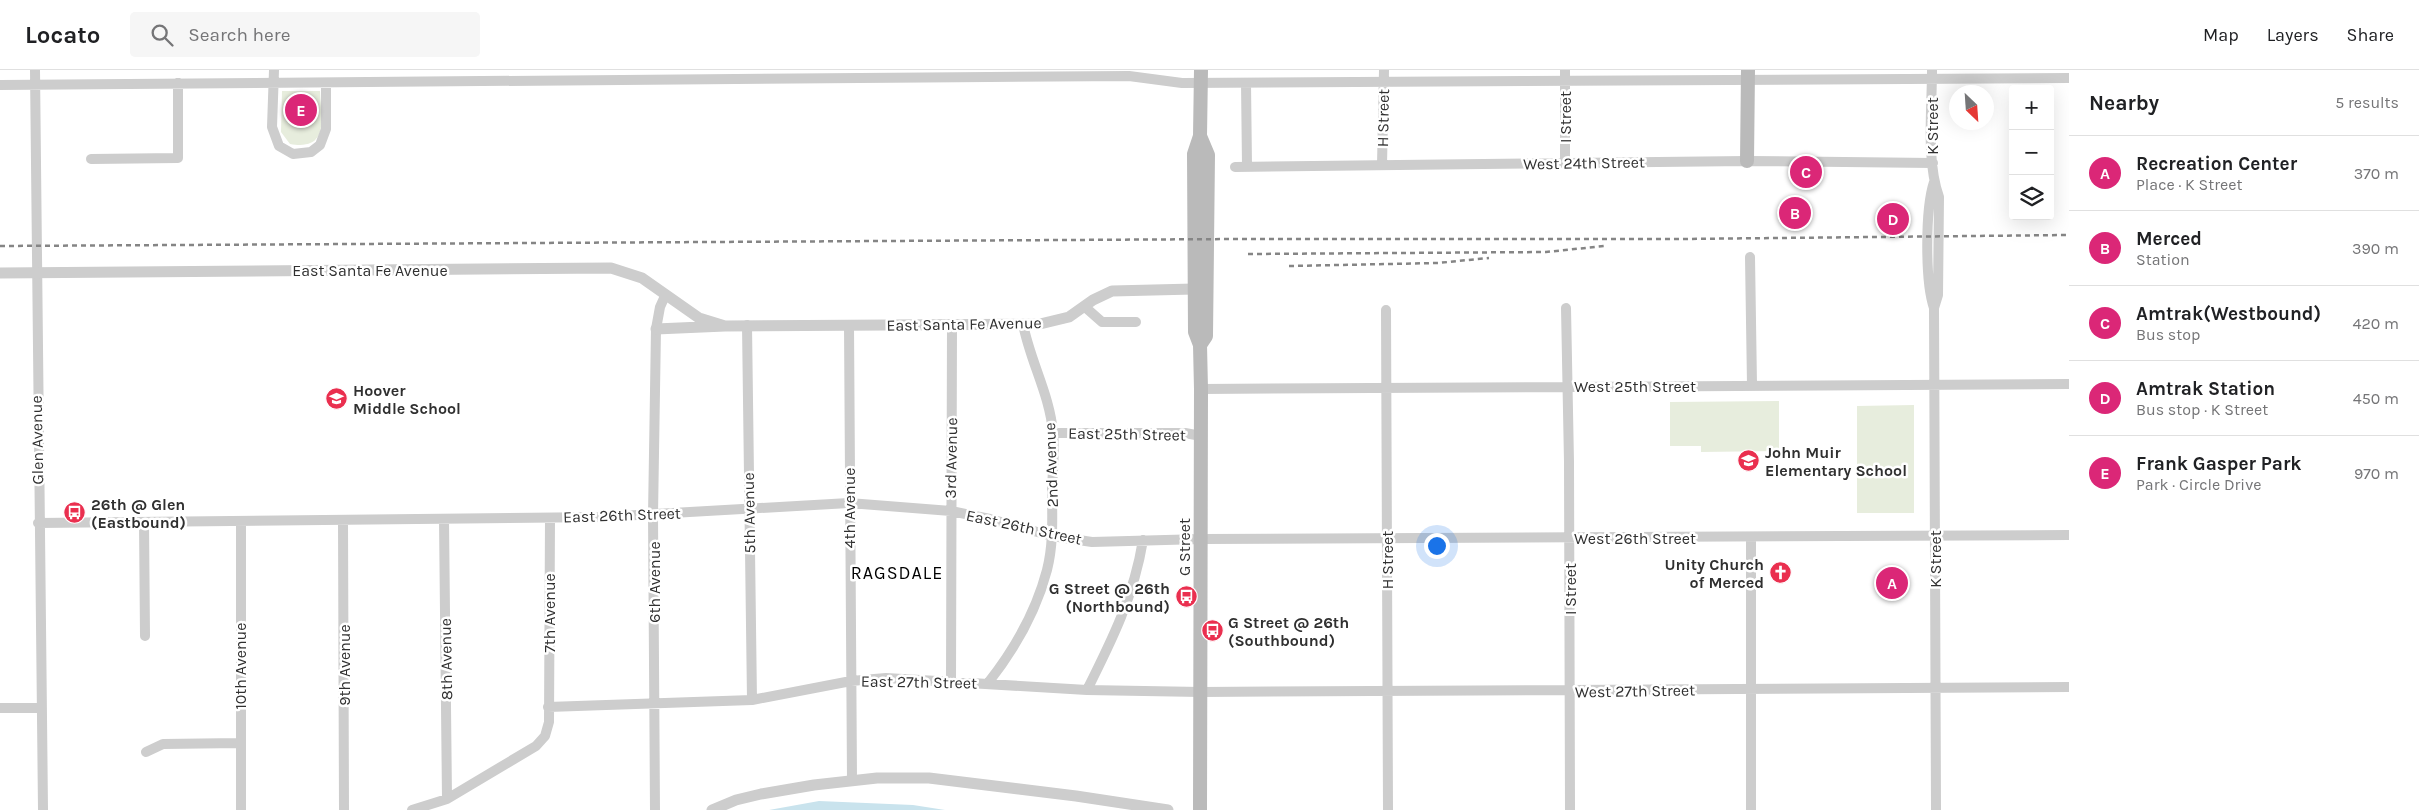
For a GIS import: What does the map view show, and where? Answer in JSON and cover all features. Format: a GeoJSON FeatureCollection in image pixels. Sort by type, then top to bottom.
{"type":"FeatureCollection","features":[{"type":"Feature","properties":{"kind":"main road"},"geometry":{"type":"LineString","coordinates":[[1747,161],[1748,75]]}},
{"type":"Feature","properties":{"kind":"main road","name":"G Street"},"geometry":{"type":"LineString","coordinates":[[1200,810],[1201,389],[1200,345],[1195,332],[1194,154],[1200,136],[1201,77]]}},
{"type":"Feature","properties":{"kind":"main road","name":"G Street"},"geometry":{"type":"LineString","coordinates":[[1200,136],[1208,155],[1206,336],[1200,345]]}},
{"type":"Feature","properties":{"kind":"street","name":"Glen Avenue"},"geometry":{"type":"LineString","coordinates":[[35,70],[42,810]]}},
{"type":"Feature","properties":{"kind":"street"},"geometry":{"type":"LineString","coordinates":[[274,70],[272,126],[279,146],[293,154],[311,152],[320,145],[326,129],[326,83]]}},
{"type":"Feature","properties":{"kind":"street"},"geometry":{"type":"LineString","coordinates":[[482,70],[482,81]]}},
{"type":"Feature","properties":{"kind":"street","name":"H Street"},"geometry":{"type":"LineString","coordinates":[[1382,165],[1384,70]]}},
{"type":"Feature","properties":{"kind":"street","name":"I Street"},"geometry":{"type":"LineString","coordinates":[[1565,70],[1565,163]]}},
{"type":"Feature","properties":{"kind":"street"},"geometry":{"type":"LineString","coordinates":[[0,84],[326,83],[989,73],[1129,76],[1171,83],[1201,77],[1246,83],[1564,81],[1748,75],[1932,74],[2069,78]]}},
{"type":"Feature","properties":{"kind":"street","name":"K Street"},"geometry":{"type":"LineString","coordinates":[[1932,74],[1932,163],[1934,182],[1939,197],[1938,295],[1934,308],[1936,810]]}},
{"type":"Feature","properties":{"kind":"street"},"geometry":{"type":"LineString","coordinates":[[91,158],[178,158],[178,83]]}},
{"type":"Feature","properties":{"kind":"street"},"geometry":{"type":"LineString","coordinates":[[1246,83],[1247,166]]}},
{"type":"Feature","properties":{"kind":"street","name":"West 24th Street"},"geometry":{"type":"LineString","coordinates":[[1235,166],[1747,161],[1932,163]]}},
{"type":"Feature","properties":{"kind":"street"},"geometry":{"type":"LineString","coordinates":[[1750,257],[1752,385]]}},
{"type":"Feature","properties":{"kind":"street","name":"East Santa Fe Avenue"},"geometry":{"type":"LineString","coordinates":[[0,273],[611,268],[642,278],[664,296],[698,318],[725,326]]}},
{"type":"Feature","properties":{"kind":"street","name":"East Santa Fe Avenue"},"geometry":{"type":"LineString","coordinates":[[656,329],[725,326],[1023,324],[1056,322],[1074,315],[1100,296],[1112,291],[1194,289]]}},
{"type":"Feature","properties":{"kind":"street","name":"6th Avenue"},"geometry":{"type":"LineString","coordinates":[[655,810],[653,516],[656,329],[664,296]]}},
{"type":"Feature","properties":{"kind":"street"},"geometry":{"type":"LineString","coordinates":[[1084,307],[1102,322],[1136,322]]}},
{"type":"Feature","properties":{"kind":"street","name":"I Street"},"geometry":{"type":"LineString","coordinates":[[1566,308],[1570,538],[1570,810]]}},
{"type":"Feature","properties":{"kind":"street","name":"H Street"},"geometry":{"type":"LineString","coordinates":[[1386,310],[1388,810]]}},
{"type":"Feature","properties":{"kind":"street","name":"3rd Avenue"},"geometry":{"type":"LineString","coordinates":[[951,682],[952,324]]}},
{"type":"Feature","properties":{"kind":"street","name":"2nd Avenue"},"geometry":{"type":"LineString","coordinates":[[988,683],[1003,664],[1027,623],[1048,568],[1052,536],[1053,433],[1045,395],[1027,346],[1023,324]]}},
{"type":"Feature","properties":{"kind":"street","name":"4th Avenue"},"geometry":{"type":"LineString","coordinates":[[849,325],[852,780]]}},
{"type":"Feature","properties":{"kind":"street","name":"5th Avenue"},"geometry":{"type":"LineString","coordinates":[[747,326],[752,700]]}},
{"type":"Feature","properties":{"kind":"street","name":"West 25th Street"},"geometry":{"type":"LineString","coordinates":[[1201,389],[2069,384]]}},
{"type":"Feature","properties":{"kind":"street","name":"East 25th Street"},"geometry":{"type":"LineString","coordinates":[[1053,433],[1185,433],[1201,436]]}},
{"type":"Feature","properties":{"kind":"street","name":"East 26th Street"},"geometry":{"type":"LineString","coordinates":[[38,523],[444,520],[653,516],[849,503],[951,511],[990,519],[1052,536],[1092,542],[1202,539]]}},
{"type":"Feature","properties":{"kind":"street","name":"7th Avenue"},"geometry":{"type":"LineString","coordinates":[[412,810],[447,799],[536,746],[545,736],[549,722],[550,518]]}},
{"type":"Feature","properties":{"kind":"street","name":"9th Avenue"},"geometry":{"type":"LineString","coordinates":[[342,520],[344,810]]}},
{"type":"Feature","properties":{"kind":"street","name":"8th Avenue"},"geometry":{"type":"LineString","coordinates":[[444,520],[447,799]]}},
{"type":"Feature","properties":{"kind":"street","name":"10th Avenue"},"geometry":{"type":"LineString","coordinates":[[241,521],[241,810]]}},
{"type":"Feature","properties":{"kind":"street"},"geometry":{"type":"LineString","coordinates":[[144,522],[145,636]]}},
{"type":"Feature","properties":{"kind":"street","name":"West 26th Street"},"geometry":{"type":"LineString","coordinates":[[1202,539],[1387,540],[2069,536]]}},
{"type":"Feature","properties":{"kind":"street"},"geometry":{"type":"LineString","coordinates":[[1751,538],[1751,810]]}},
{"type":"Feature","properties":{"kind":"street"},"geometry":{"type":"LineString","coordinates":[[1087,690],[1130,598],[1143,540]]}},
{"type":"Feature","properties":{"kind":"street","name":"East 27th Street"},"geometry":{"type":"LineString","coordinates":[[548,707],[654,705],[752,700],[851,681],[886,678],[1087,690],[1201,692]]}},
{"type":"Feature","properties":{"kind":"street","name":"West 27th Street"},"geometry":{"type":"LineString","coordinates":[[1201,692],[1570,692],[1751,688],[2069,688]]}},
{"type":"Feature","properties":{"kind":"street"},"geometry":{"type":"LineString","coordinates":[[0,708],[41,708]]}},
{"type":"Feature","properties":{"kind":"street"},"geometry":{"type":"LineString","coordinates":[[146,752],[163,744],[240,743]]}},
{"type":"Feature","properties":{"kind":"street"},"geometry":{"type":"LineString","coordinates":[[712,810],[736,800],[761,794],[877,778],[929,778],[1076,796],[1168,810]]}},
{"type":"Feature","properties":{"kind":"green space"},"geometry":{"type":"Polygon","coordinates":[[[282,91],[320,91],[320,130],[312,142],[303,145],[290,144],[281,132],[282,91]]]}},
{"type":"Feature","properties":{"kind":"green space"},"geometry":{"type":"Polygon","coordinates":[[[1779,401],[1779,451],[1701,452],[1701,446],[1670,446],[1670,402],[1779,401]]]}},
{"type":"Feature","properties":{"kind":"green space"},"geometry":{"type":"Polygon","coordinates":[[[1914,405],[1914,513],[1857,513],[1857,406],[1914,405]]]}},
{"type":"Feature","properties":{"kind":"water"},"geometry":{"type":"Polygon","coordinates":[[[819,801],[913,805],[945,810],[769,810],[819,801]]]}},
{"type":"Feature","properties":{"kind":"railway"},"geometry":{"type":"LineString","coordinates":[[0,246],[1240,239],[1681,239],[2069,235]]}},
{"type":"Feature","properties":{"kind":"railway"},"geometry":{"type":"LineString","coordinates":[[1248,254],[1546,252],[1604,246]]}},
{"type":"Feature","properties":{"kind":"railway"},"geometry":{"type":"LineString","coordinates":[[1289,266],[1438,263],[1489,258]]}},
{"type":"Feature","properties":{"kind":"place","name":"Frank Gasper Park"},"geometry":{"type":"Point","coordinates":[301,110]}},
{"type":"Feature","properties":{"kind":"place","name":"Amtrak(Westbound)"},"geometry":{"type":"Point","coordinates":[1806,172]}},
{"type":"Feature","properties":{"kind":"place","name":"Merced"},"geometry":{"type":"Point","coordinates":[1795,213]}},
{"type":"Feature","properties":{"kind":"place","name":"Amtrak Station"},"geometry":{"type":"Point","coordinates":[1893,219]}},
{"type":"Feature","properties":{"kind":"place","name":"Hoover Middle School"},"geometry":{"type":"Point","coordinates":[337,399]}},
{"type":"Feature","properties":{"kind":"place","name":"John Muir Elementary School"},"geometry":{"type":"Point","coordinates":[1749,461]}},
{"type":"Feature","properties":{"kind":"place","name":"26th @ Glen (Eastbound)"},"geometry":{"type":"Point","coordinates":[75,513]}},
{"type":"Feature","properties":{"kind":"place","name":"Unity Church of Merced"},"geometry":{"type":"Point","coordinates":[1780,573]}},
{"type":"Feature","properties":{"kind":"place","name":"Recreation Center"},"geometry":{"type":"Point","coordinates":[1892,583]}},
{"type":"Feature","properties":{"kind":"place","name":"G Street @ 26th (Northbound)"},"geometry":{"type":"Point","coordinates":[1186,597]}},
{"type":"Feature","properties":{"kind":"place","name":"G Street @ 26th (Southbound)"},"geometry":{"type":"Point","coordinates":[1212,631]}},
{"type":"Feature","properties":{"kind":"district","name":"RAGSDALE"},"geometry":{"type":"Point","coordinates":[897,573]}}]}
